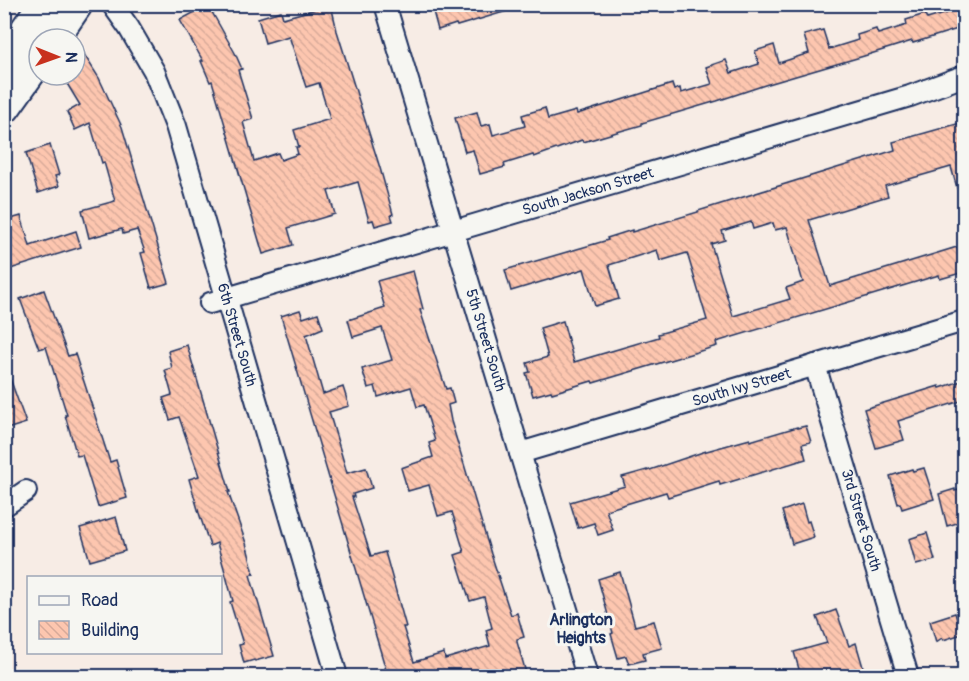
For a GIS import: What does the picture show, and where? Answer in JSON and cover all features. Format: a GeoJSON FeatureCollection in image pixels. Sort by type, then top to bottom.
{"type":"FeatureCollection","features":[{"type":"Feature","properties":{"kind":"main road"},"geometry":{"type":"LineString","coordinates":[[4,63],[45,4]]}},
{"type":"Feature","properties":{"kind":"main road"},"geometry":{"type":"LineString","coordinates":[[60,27],[76,4]]}},
{"type":"Feature","properties":{"kind":"main road"},"geometry":{"type":"LineString","coordinates":[[4,107],[27,75]]}},
{"type":"Feature","properties":{"kind":"street","name":"6th Street South"},"geometry":{"type":"LineString","coordinates":[[112,4],[129,27],[154,71],[176,126],[219,301],[337,676]]}},
{"type":"Feature","properties":{"kind":"street","name":"5th Street South"},"geometry":{"type":"LineString","coordinates":[[386,4],[586,676]]}},
{"type":"Feature","properties":{"kind":"street","name":"South Jackson Street"},"geometry":{"type":"LineString","coordinates":[[219,301],[910,96],[964,76]]}},
{"type":"Feature","properties":{"kind":"street","name":"South Ivy Street"},"geometry":{"type":"LineString","coordinates":[[520,453],[964,321]]}},
{"type":"Feature","properties":{"kind":"street","name":"3rd Street South"},"geometry":{"type":"LineString","coordinates":[[815,365],[908,676]]}},
{"type":"Feature","properties":{"kind":"street"},"geometry":{"type":"LineString","coordinates":[[4,506],[26,490]]}},
{"type":"Feature","properties":{"kind":"building"},"geometry":{"type":"Polygon","coordinates":[[[431,4],[514,4],[514,9],[438,30],[431,4]]]}},
{"type":"Feature","properties":{"kind":"building"},"geometry":{"type":"Polygon","coordinates":[[[208,5],[242,69],[238,70],[253,119],[243,122],[254,161],[278,153],[281,160],[298,154],[296,147],[299,147],[294,130],[330,119],[319,83],[306,87],[289,36],[265,43],[258,18],[281,11],[283,18],[331,5],[380,168],[393,221],[375,226],[373,220],[369,221],[358,182],[328,191],[335,214],[288,228],[293,245],[263,254],[212,81],[210,82],[201,61],[203,61],[180,20],[208,5]]]}},
{"type":"Feature","properties":{"kind":"building"},"geometry":{"type":"Polygon","coordinates":[[[964,8],[964,27],[765,85],[642,123],[642,125],[583,142],[582,140],[534,157],[533,155],[504,164],[505,167],[480,174],[473,150],[465,152],[455,118],[477,112],[481,126],[490,124],[493,135],[525,126],[522,115],[545,108],[548,119],[576,111],[577,114],[672,84],[674,90],[680,88],[681,93],[712,84],[706,67],[726,60],[731,73],[759,64],[755,51],[774,45],[779,63],[809,53],[804,35],[823,30],[829,49],[858,40],[857,35],[876,29],[878,34],[907,25],[906,20],[925,14],[927,19],[964,8]]]}},
{"type":"Feature","properties":{"kind":"building"},"geometry":{"type":"Polygon","coordinates":[[[87,59],[99,78],[122,127],[169,283],[151,288],[141,253],[145,252],[137,230],[123,234],[122,229],[89,238],[82,210],[115,201],[90,123],[75,130],[67,112],[80,105],[69,87],[87,87],[87,59]]]}},
{"type":"Feature","properties":{"kind":"building"},"geometry":{"type":"Polygon","coordinates":[[[964,122],[964,197],[960,198],[951,167],[885,186],[888,196],[809,220],[830,286],[957,247],[964,272],[940,279],[939,275],[716,342],[717,346],[593,383],[592,381],[533,396],[526,373],[530,372],[527,363],[548,357],[540,328],[563,321],[574,362],[707,320],[687,253],[660,261],[657,250],[609,265],[619,299],[595,306],[584,269],[511,291],[505,270],[895,150],[893,142],[964,122]],[[751,222],[722,231],[725,240],[711,244],[733,316],[790,299],[786,288],[803,282],[787,227],[775,230],[773,223],[753,229],[751,222]]]}},
{"type":"Feature","properties":{"kind":"building"},"geometry":{"type":"Polygon","coordinates":[[[50,145],[59,175],[55,176],[59,186],[38,193],[26,153],[50,145]]]}},
{"type":"Feature","properties":{"kind":"building"},"geometry":{"type":"Polygon","coordinates":[[[21,216],[30,246],[76,231],[81,247],[4,271],[4,221],[21,216]]]}},
{"type":"Feature","properties":{"kind":"building"},"geometry":{"type":"Polygon","coordinates":[[[413,271],[423,309],[420,310],[446,389],[450,388],[454,403],[448,405],[451,421],[491,554],[511,615],[517,613],[524,637],[517,639],[517,642],[527,676],[497,676],[495,669],[470,676],[380,676],[379,672],[386,670],[281,316],[300,310],[303,318],[318,313],[323,328],[306,335],[323,394],[343,387],[349,406],[329,412],[347,473],[366,468],[372,488],[353,494],[354,497],[352,497],[371,556],[385,552],[414,662],[444,653],[445,659],[490,646],[486,630],[492,628],[484,597],[470,601],[455,555],[464,552],[452,512],[438,516],[429,485],[408,491],[401,468],[433,457],[429,443],[435,441],[424,405],[417,407],[411,387],[378,397],[375,386],[368,388],[362,369],[392,360],[382,328],[353,337],[348,320],[385,308],[377,281],[413,271]]]}},
{"type":"Feature","properties":{"kind":"building"},"geometry":{"type":"Polygon","coordinates":[[[44,290],[68,356],[75,354],[110,462],[116,460],[127,498],[98,507],[82,455],[77,456],[46,347],[39,349],[20,299],[44,290]]]}},
{"type":"Feature","properties":{"kind":"building"},"geometry":{"type":"Polygon","coordinates":[[[187,345],[230,492],[228,492],[246,543],[254,573],[250,575],[274,656],[255,661],[244,663],[239,645],[243,644],[230,602],[233,601],[217,543],[210,546],[189,479],[199,476],[179,417],[170,420],[163,398],[172,395],[165,370],[172,368],[168,351],[187,345]]]}},
{"type":"Feature","properties":{"kind":"building"},"geometry":{"type":"Polygon","coordinates":[[[4,370],[7,370],[26,423],[4,430],[4,370]]]}},
{"type":"Feature","properties":{"kind":"building"},"geometry":{"type":"Polygon","coordinates":[[[964,380],[964,400],[898,421],[904,440],[876,448],[864,409],[964,380]]]}},
{"type":"Feature","properties":{"kind":"building"},"geometry":{"type":"Polygon","coordinates":[[[806,426],[811,442],[802,444],[806,459],[720,485],[719,481],[668,497],[666,492],[606,510],[613,530],[598,535],[594,523],[578,528],[570,502],[625,486],[622,477],[703,452],[806,426]]]}},
{"type":"Feature","properties":{"kind":"building"},"geometry":{"type":"Polygon","coordinates":[[[924,468],[934,499],[902,509],[900,503],[898,504],[890,476],[924,468]]]}},
{"type":"Feature","properties":{"kind":"building"},"geometry":{"type":"Polygon","coordinates":[[[955,489],[955,491],[962,489],[964,521],[947,526],[939,494],[955,489]]]}},
{"type":"Feature","properties":{"kind":"building"},"geometry":{"type":"Polygon","coordinates":[[[802,504],[814,537],[792,544],[782,511],[802,504]]]}},
{"type":"Feature","properties":{"kind":"building"},"geometry":{"type":"Polygon","coordinates":[[[116,517],[125,551],[90,561],[80,528],[116,517]]]}},
{"type":"Feature","properties":{"kind":"building"},"geometry":{"type":"Polygon","coordinates":[[[927,533],[935,560],[916,565],[909,539],[927,533]]]}},
{"type":"Feature","properties":{"kind":"building"},"geometry":{"type":"Polygon","coordinates":[[[620,572],[635,626],[654,621],[662,648],[643,653],[645,660],[629,664],[626,656],[618,658],[598,579],[620,572]]]}},
{"type":"Feature","properties":{"kind":"building"},"geometry":{"type":"Polygon","coordinates":[[[836,610],[849,646],[856,643],[865,674],[801,676],[794,652],[827,643],[817,617],[836,610]]]}},
{"type":"Feature","properties":{"kind":"building"},"geometry":{"type":"Polygon","coordinates":[[[955,613],[962,634],[943,640],[942,638],[936,642],[930,621],[955,613]]]}},
{"type":"Feature","properties":{"kind":"district","name":"Arlington Heights"},"geometry":{"type":"Point","coordinates":[581,629]}}]}
